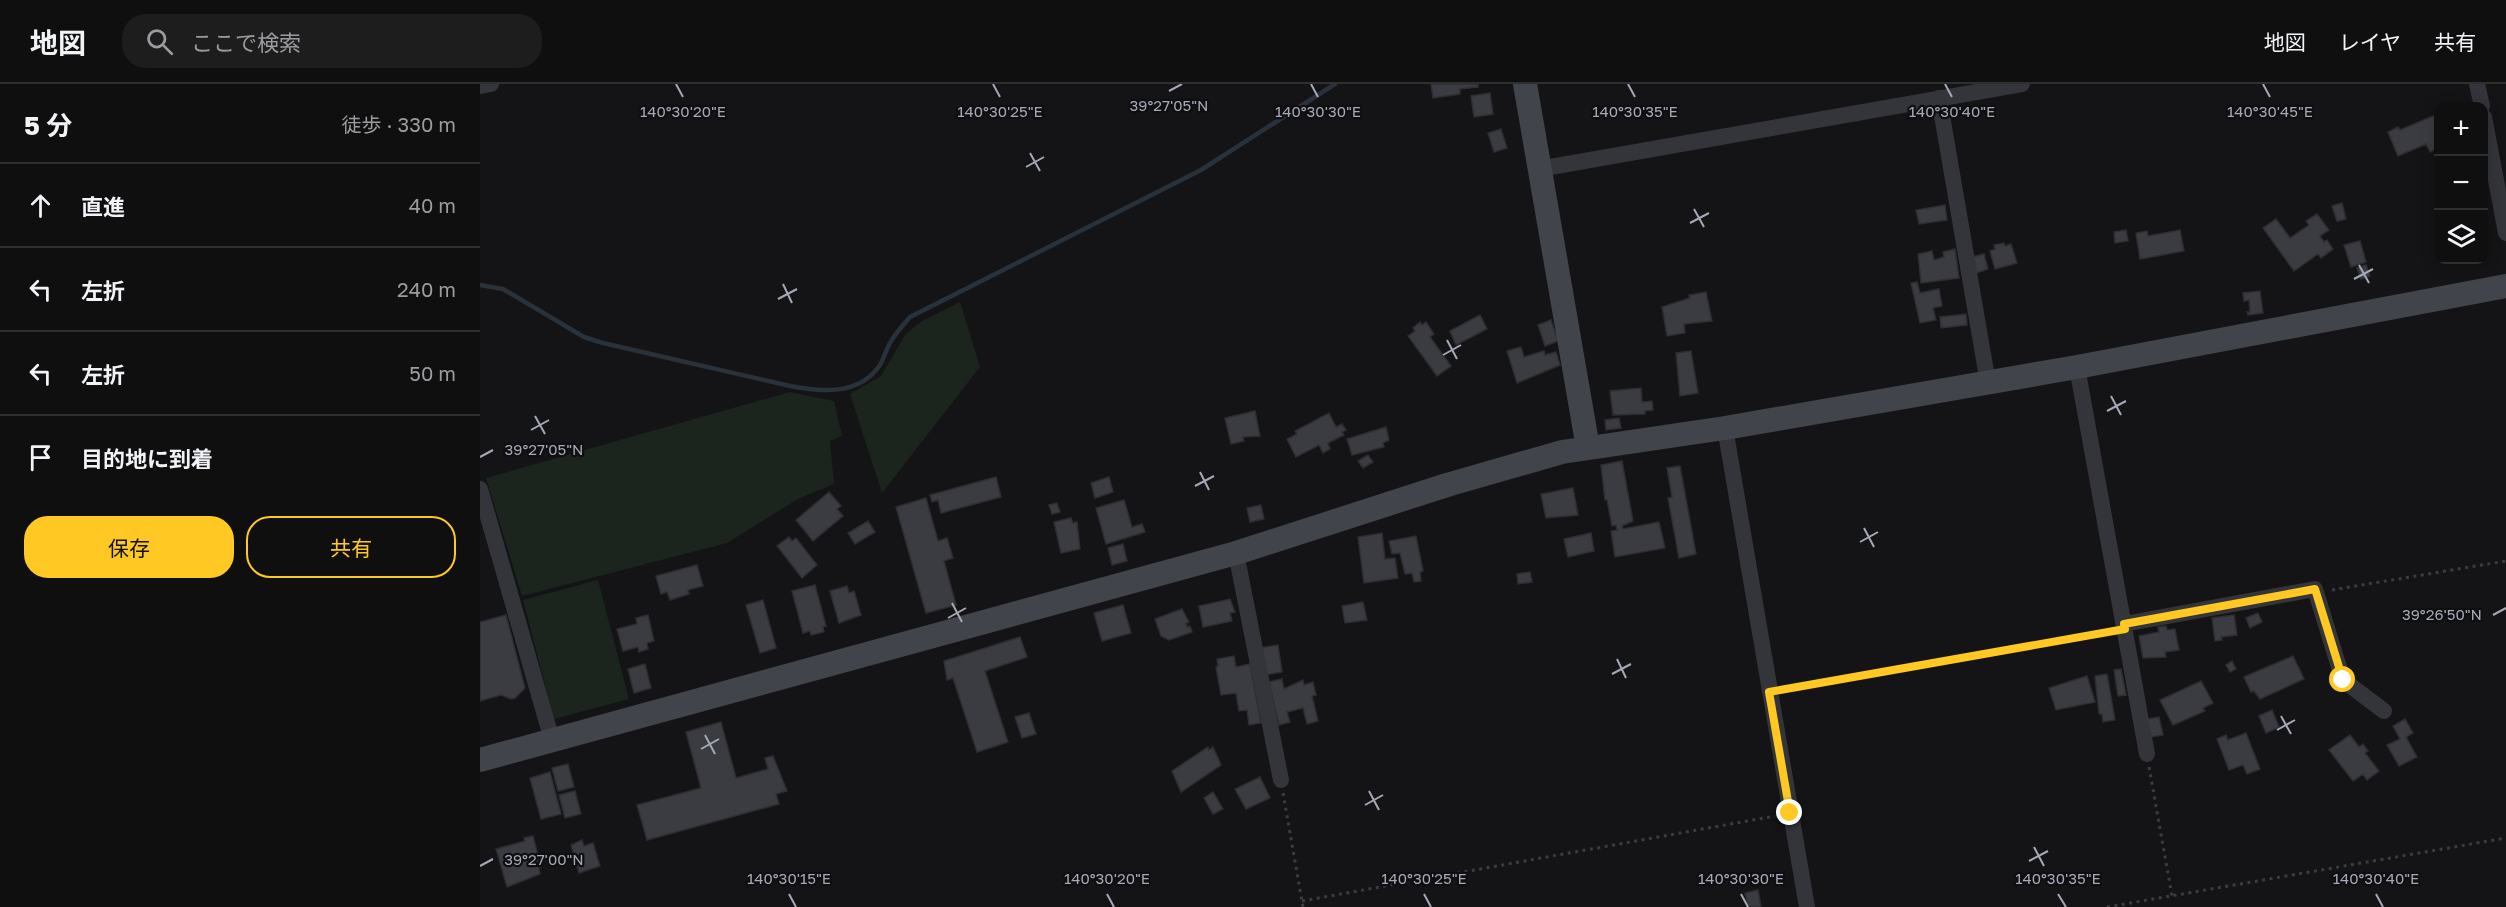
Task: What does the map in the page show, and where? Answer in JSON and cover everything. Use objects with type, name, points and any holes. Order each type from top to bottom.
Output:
[{"type":"street","points":[[480,86],[491,84]]},
{"type":"street","points":[[1525,84],[1588,448]]},
{"type":"street","points":[[1539,169],[2022,84]]},
{"type":"street","points":[[2477,84],[2481,102]]},
{"type":"street","points":[[1939,98],[1988,383]]},
{"type":"street","points":[[2488,138],[2506,233]]},
{"type":"street","points":[[480,760],[1236,553],[1447,485],[1562,452],[1725,428],[1988,383],[2506,286]]},
{"type":"street","points":[[2077,367],[2147,754]]},
{"type":"street","points":[[1725,428],[1806,907]]},
{"type":"street","points":[[480,489],[552,740]]},
{"type":"street","points":[[1236,553],[1281,780]]},
{"type":"street","points":[[2125,627],[2315,589],[2343,680],[2384,711]]},
{"type":"path","points":[[2315,589],[2335,590],[2506,561]]},
{"type":"path","points":[[1769,692],[2125,627]]},
{"type":"path","points":[[2147,754],[2172,896]]},
{"type":"path","points":[[1281,780],[1303,907]]},
{"type":"path","points":[[1302,901],[1790,813]]},
{"type":"path","points":[[2108,907],[2506,838]]},
{"type":"shaded area","points":[[960,302],[980,367],[882,493],[850,394],[881,376],[905,335],[920,322]]},
{"type":"shaded area","points":[[790,392],[834,401],[842,436],[830,441],[834,484],[798,499],[727,543],[522,596],[486,478]]},
{"type":"shaded area","points":[[598,580],[629,699],[554,719],[523,600]]},
{"type":"building","points":[[1431,84],[1478,84],[1478,87],[1460,89],[1460,94],[1433,98]]},
{"type":"building","points":[[1490,93],[1493,114],[1474,117],[1471,96]]},
{"type":"building","points":[[2434,116],[2434,150],[2430,152],[2426,144],[2398,156],[2388,132],[2398,127],[2400,130]]},
{"type":"building","points":[[1501,129],[1507,148],[1494,152],[1488,133]]},
{"type":"building","points":[[2342,203],[2346,219],[2337,221],[2332,206]]},
{"type":"building","points":[[1945,205],[1947,220],[1919,224],[1916,210]]},
{"type":"building","points":[[2317,214],[2329,230],[2320,236],[2324,242],[2327,240],[2333,249],[2321,258],[2318,254],[2294,271],[2263,228],[2276,219],[2290,238],[2309,225],[2306,221]]},
{"type":"building","points":[[2126,230],[2128,241],[2115,243],[2114,232]]},
{"type":"building","points":[[2180,230],[2184,251],[2140,259],[2136,233],[2147,231],[2148,236]]},
{"type":"building","points":[[2360,241],[2366,262],[2351,267],[2344,245]]},
{"type":"building","points":[[2004,243],[2005,246],[2011,244],[2017,263],[1995,269],[1990,251],[1995,249],[1994,245]]},
{"type":"building","points":[[1955,249],[1959,278],[1921,283],[1918,254],[1932,251],[1934,260],[1944,257],[1943,252]]},
{"type":"building","points":[[1984,254],[1988,269],[1976,273],[1972,257]]},
{"type":"building","points":[[2366,265],[2370,276],[2361,279],[2357,268]]},
{"type":"building","points":[[1917,282],[1920,293],[1939,289],[1942,306],[1933,308],[1936,320],[1920,323],[1911,283]]},
{"type":"building","points":[[2260,291],[2263,313],[2248,315],[2249,300],[2244,301],[2243,293]]},
{"type":"building","points":[[1706,292],[1712,321],[1684,324],[1685,333],[1667,336],[1662,307],[1690,298],[1689,295]]},
{"type":"building","points":[[1966,314],[1967,325],[1941,328],[1940,317]]},
{"type":"building","points":[[1480,315],[1487,329],[1456,345],[1450,331]]},
{"type":"building","points":[[1551,320],[1558,341],[1545,346],[1538,325]]},
{"type":"building","points":[[1420,322],[1422,325],[1426,322],[1434,334],[1430,337],[1451,366],[1437,376],[1408,336],[1415,331],[1413,328]]},
{"type":"building","points":[[1521,347],[1524,357],[1544,351],[1545,355],[1556,352],[1560,365],[1517,383],[1507,351]]},
{"type":"building","points":[[1691,351],[1698,393],[1680,396],[1676,353]]},
{"type":"building","points":[[1641,388],[1642,402],[1652,401],[1653,410],[1645,411],[1645,414],[1613,415],[1610,391]]},
{"type":"building","points":[[1255,411],[1260,436],[1243,437],[1244,441],[1231,444],[1225,418]]},
{"type":"building","points":[[1329,413],[1336,427],[1342,424],[1346,430],[1342,432],[1344,435],[1328,443],[1330,449],[1323,453],[1319,445],[1296,457],[1287,439],[1297,434],[1295,431]]},
{"type":"building","points":[[1619,418],[1621,428],[1606,430],[1605,420]]},
{"type":"building","points":[[1386,427],[1389,440],[1383,443],[1384,447],[1352,455],[1347,439]]},
{"type":"building","points":[[1368,455],[1373,462],[1363,468],[1358,461]]},
{"type":"building","points":[[1622,461],[1633,521],[1622,526],[1623,529],[1659,522],[1665,548],[1615,557],[1611,531],[1617,530],[1616,525],[1612,526],[1607,500],[1605,500],[1601,465]]},
{"type":"building","points":[[1680,466],[1696,554],[1679,558],[1668,498],[1672,497],[1667,468]]},
{"type":"building","points":[[996,477],[1001,497],[941,513],[938,500],[932,502],[930,495]]},
{"type":"building","points":[[1109,477],[1113,492],[1095,498],[1091,483]]},
{"type":"building","points":[[1573,488],[1578,515],[1546,518],[1541,494]]},
{"type":"building","points":[[829,492],[841,506],[837,509],[843,516],[813,541],[796,520]]},
{"type":"building","points":[[926,498],[938,541],[947,538],[953,558],[944,561],[956,605],[926,613],[896,507]]},
{"type":"building","points":[[1124,500],[1132,527],[1142,524],[1145,532],[1106,544],[1096,508]]},
{"type":"building","points":[[1057,503],[1060,512],[1052,514],[1049,505]]},
{"type":"building","points":[[1261,505],[1264,519],[1250,522],[1247,508]]},
{"type":"building","points":[[1071,518],[1073,523],[1077,522],[1080,549],[1061,553],[1054,522]]},
{"type":"building","points":[[868,521],[875,532],[855,544],[848,533]]},
{"type":"building","points":[[1382,533],[1385,559],[1395,558],[1398,578],[1364,583],[1358,537]]},
{"type":"building","points":[[1591,533],[1594,551],[1568,557],[1564,539]]},
{"type":"building","points":[[1416,536],[1423,571],[1420,572],[1421,581],[1414,582],[1412,573],[1405,574],[1400,553],[1392,554],[1389,541]]},
{"type":"building","points":[[789,537],[792,541],[796,538],[817,565],[802,578],[777,546]]},
{"type":"building","points":[[1123,544],[1127,561],[1112,565],[1108,548]]},
{"type":"building","points":[[697,565],[703,586],[688,590],[689,594],[670,600],[667,592],[661,594],[656,576]]},
{"type":"building","points":[[1530,572],[1532,582],[1518,584],[1517,574]]},
{"type":"building","points":[[815,585],[826,626],[823,627],[824,632],[811,635],[810,631],[803,633],[792,591]]},
{"type":"building","points":[[847,586],[849,593],[854,591],[861,615],[839,623],[830,591]]},
{"type":"building","points":[[1230,599],[1235,612],[1230,613],[1232,621],[1203,627],[1199,606]]},
{"type":"building","points":[[763,600],[776,648],[760,653],[746,605]]},
{"type":"building","points":[[1363,602],[1367,620],[1345,623],[1342,606]]},
{"type":"building","points":[[1123,605],[1131,633],[1102,641],[1094,613]]},
{"type":"building","points":[[1182,609],[1189,622],[1186,623],[1187,627],[1190,626],[1192,632],[1169,640],[1161,636],[1155,619]]},
{"type":"building","points":[[2258,613],[2262,622],[2250,628],[2246,618]]},
{"type":"building","points":[[506,615],[525,688],[515,698],[511,699],[501,695],[480,701],[480,622]]},
{"type":"building","points":[[648,615],[654,641],[647,643],[648,649],[639,652],[638,647],[623,651],[617,629],[637,624],[636,618]]},
{"type":"building","points":[[2234,615],[2237,635],[2221,637],[2222,640],[2215,641],[2212,618]]},
{"type":"building","points":[[2166,626],[2167,630],[2175,629],[2179,650],[2165,652],[2166,657],[2143,658],[2139,636],[2159,632],[2158,627]]},
{"type":"building","points":[[1020,637],[1027,657],[985,671],[1008,742],[977,752],[953,678],[947,680],[944,661]]},
{"type":"building","points":[[1278,645],[1282,672],[1264,675],[1259,648]]},
{"type":"building","points":[[1234,656],[1236,667],[1250,664],[1261,723],[1249,725],[1247,710],[1239,711],[1236,693],[1221,695],[1216,667],[1218,666],[1217,659]]},
{"type":"building","points":[[2293,656],[2304,679],[2260,699],[2254,691],[2251,692],[2244,677]]},
{"type":"building","points":[[2232,661],[2236,669],[2230,672],[2226,665]]},
{"type":"building","points":[[645,664],[651,688],[634,693],[628,669]]},
{"type":"building","points":[[2121,669],[2126,695],[2118,696],[2114,670]]},
{"type":"building","points":[[2107,674],[2115,720],[2103,722],[2102,714],[2099,714],[2095,676]]},
{"type":"building","points":[[2087,676],[2095,702],[2056,710],[2049,688]]},
{"type":"building","points":[[1282,679],[1284,689],[1303,680],[1304,685],[1313,682],[1316,695],[1312,696],[1318,721],[1307,724],[1303,708],[1287,712],[1290,722],[1279,725],[1269,682]]},
{"type":"building","points":[[2201,681],[2213,703],[2203,708],[2205,711],[2173,725],[2160,700]]},
{"type":"building","points":[[2272,710],[2279,727],[2266,733],[2259,716]]},
{"type":"building","points":[[1029,713],[1036,734],[1022,738],[1015,717]]},
{"type":"building","points":[[2159,717],[2163,735],[2151,737],[2147,719]]},
{"type":"building","points":[[2405,719],[2413,733],[2406,737],[2417,757],[2399,766],[2387,745],[2400,739],[2393,726]]},
{"type":"building","points":[[721,722],[736,778],[768,769],[765,758],[773,756],[787,791],[776,794],[779,804],[647,840],[637,805],[701,788],[686,732]]},
{"type":"building","points":[[2246,733],[2260,769],[2247,774],[2243,765],[2229,770],[2217,739],[2226,735],[2228,740]]},
{"type":"building","points":[[2350,735],[2359,747],[2363,744],[2368,751],[2365,753],[2379,771],[2367,780],[2363,774],[2353,781],[2329,750]]},
{"type":"building","points":[[1208,747],[1209,750],[1213,747],[1221,765],[1181,792],[1172,771]]},
{"type":"building","points":[[568,764],[574,787],[558,791],[552,768]]},
{"type":"building","points":[[550,772],[561,814],[541,819],[530,778]]},
{"type":"building","points":[[1260,777],[1270,798],[1246,809],[1235,789]]},
{"type":"building","points":[[575,791],[581,814],[565,818],[559,795]]},
{"type":"building","points":[[1213,792],[1223,809],[1213,814],[1204,798]]},
{"type":"building","points":[[533,836],[541,867],[539,868],[540,874],[507,887],[496,849],[525,841],[524,838]]},
{"type":"building","points":[[582,840],[584,846],[593,843],[600,866],[579,873],[571,845]]},
{"type":"building","points":[[1758,890],[1761,907],[1748,907],[1745,893]]},
{"type":"waterway","points":[[480,285],[503,289],[584,337],[603,343],[790,386],[814,390],[850,387],[871,375],[880,365],[892,340],[910,317],[1201,170],[1335,84]]},
{"type":"route","points":[[1790,813],[1769,692],[2125,629],[2124,624],[2315,589],[2343,680]]}]
